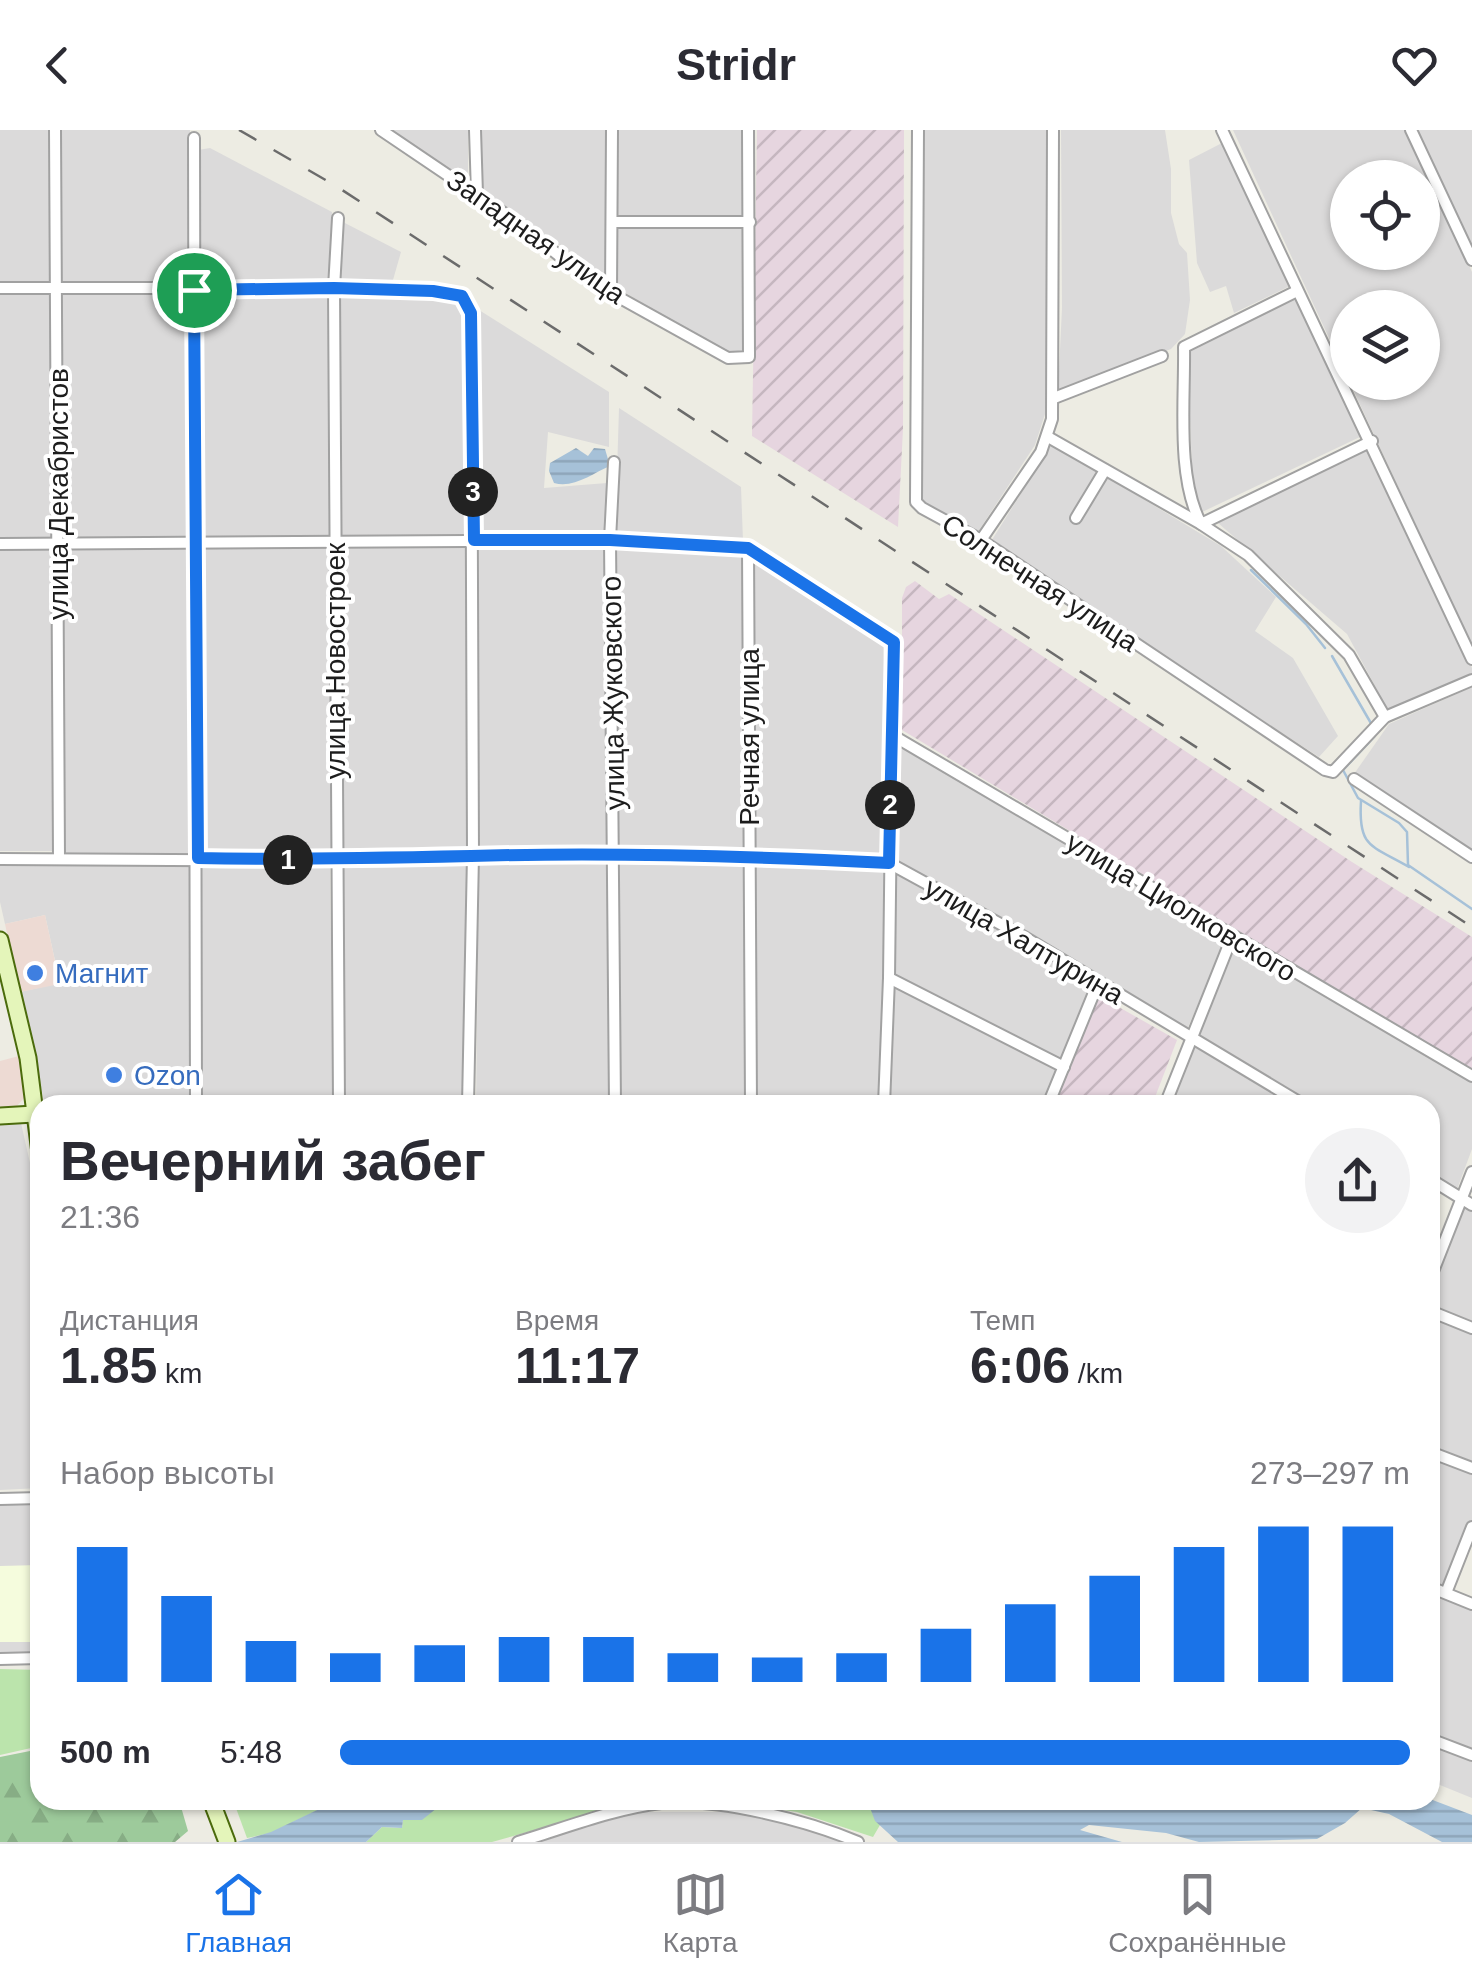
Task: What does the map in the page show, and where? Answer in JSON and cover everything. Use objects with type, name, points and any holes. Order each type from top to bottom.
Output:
[{"type":"main road","points":[[0,940],[34,1095]]},
{"type":"main road","points":[[0,1116],[30,1114]]},
{"type":"main road","points":[[215,1810],[225,1835]]},
{"type":"street","name":"улица Декабристов","points":[[55,130],[59,858]]},
{"type":"street","name":"Западная улица","points":[[380,130],[559,252],[593,283],[728,358],[749,357],[750,222]]},
{"type":"street","points":[[474,130],[477,194]]},
{"type":"street","points":[[611,292],[612,130]]},
{"type":"street","points":[[612,222],[750,222],[748,130]]},
{"type":"street","name":"Солнечная улица","points":[[918,130],[916,502],[981,540],[1326,770],[1333,772],[1381,721]]},
{"type":"street","points":[[981,540],[1048,438],[1054,398],[1053,130]]},
{"type":"street","points":[[1222,130],[1472,660]]},
{"type":"street","points":[[1412,130],[1472,260]]},
{"type":"street","points":[[194,138],[196,1095]]},
{"type":"street","name":"улица Новостроек","points":[[338,218],[334,288],[339,1095]]},
{"type":"street","points":[[0,288],[334,288],[433,291],[462,296],[471,313],[474,540],[468,1095]]},
{"type":"street","points":[[1201,524],[1193,507],[1186,471],[1184,347],[1297,291]]},
{"type":"street","points":[[1054,398],[1162,356]]},
{"type":"street","points":[[1048,438],[1201,524],[1248,555],[1349,655],[1381,721],[1472,680]]},
{"type":"street","points":[[1201,524],[1372,441]]},
{"type":"street","name":"улица Жуковского","points":[[614,462],[610,540],[615,1095]]},
{"type":"street","points":[[1076,518],[1105,470]]},
{"type":"street","points":[[0,544],[610,540],[748,548],[894,642],[884,1095]]},
{"type":"street","name":"Речная улица","points":[[748,548],[750,1095]]},
{"type":"street","name":"улица Циолковского","points":[[892,735],[1472,1076]]},
{"type":"street","points":[[1354,779],[1472,857]]},
{"type":"street","name":"улица Халтурина","points":[[0,859],[336,861],[473,856],[750,856],[889,863],[1026,938],[1287,1095]]},
{"type":"street","points":[[1169,1095],[1232,937]]},
{"type":"street","points":[[889,978],[1064,1067]]},
{"type":"street","points":[[1052,1095],[1098,983]]},
{"type":"street","points":[[1440,1258],[1467,1202],[1472,1172]]},
{"type":"street","points":[[1440,1185],[1467,1202]]},
{"type":"street","points":[[1440,1316],[1472,1328]]},
{"type":"street","points":[[1440,1456],[1472,1468]]},
{"type":"street","points":[[0,1499],[30,1498]]},
{"type":"street","points":[[1446,1594],[1472,1528]]},
{"type":"street","points":[[1440,1591],[1472,1604]]},
{"type":"street","points":[[0,1659],[30,1658]]},
{"type":"street","points":[[1440,1743],[1472,1754]]},
{"type":"street","points":[[518,1842],[624,1810]]},
{"type":"street","points":[[744,1810],[796,1819],[858,1842]]},
{"type":"shaded area","points":[[0,130],[48,130],[51,285],[0,286]]},
{"type":"shaded area","points":[[59,130],[190,130],[191,287],[61,285]]},
{"type":"shaded area","points":[[390,130],[468,130],[468,182]]},
{"type":"shaded area","points":[[480,130],[607,130],[605,278],[483,191]]},
{"type":"shaded area","points":[[616,130],[742,130],[745,219],[617,217]]},
{"type":"shaded area","points":[[757,130],[904,130],[903,429],[898,527],[752,436]]},
{"type":"shaded area","points":[[921,130],[1048,130],[1049,368],[1045,414],[1035,445],[976,535],[917,500]]},
{"type":"shaded area","points":[[1061,130],[1165,130],[1171,169],[1171,213],[1179,244],[1187,253],[1190,300],[1185,334],[1171,349],[1058,392],[1062,308]]},
{"type":"shaded area","points":[[1233,130],[1407,130],[1421,160],[1330,160],[1330,270],[1440,270],[1440,202],[1472,272],[1472,646],[1358,400],[1440,400],[1440,290],[1330,290],[1330,340]]},
{"type":"shaded area","points":[[1417,130],[1472,130],[1472,249],[1440,180],[1440,160],[1431,160]]},
{"type":"shaded area","points":[[1222,143],[1290,286],[1234,313],[1226,286],[1210,292],[1197,263],[1189,160]]},
{"type":"shaded area","points":[[210,148],[332,212],[330,286],[199,286],[198,150]]},
{"type":"shaded area","points":[[341,221],[401,252],[391,287],[338,285]]},
{"type":"shaded area","points":[[747,225],[745,353],[727,352],[711,345],[616,287],[617,226]]},
{"type":"shaded area","points":[[189,293],[192,535],[63,539],[61,294]]},
{"type":"shaded area","points":[[330,293],[331,537],[199,538],[198,294]]},
{"type":"shaded area","points":[[338,293],[452,298],[467,308],[470,537],[338,537]]},
{"type":"shaded area","points":[[52,294],[55,539],[0,540],[0,295]]},
{"type":"shaded area","points":[[1294,297],[1330,371],[1330,400],[1344,400],[1362,436],[1200,513],[1193,490],[1187,350]]},
{"type":"shaded area","points":[[479,310],[609,392],[609,447],[548,432],[544,488],[607,483],[606,536],[478,536]]},
{"type":"shaded area","points":[[619,408],[741,487],[743,541],[615,536]]},
{"type":"shaded area","points":[[1052,444],[1221,546],[1276,597],[1255,631],[1293,658],[1338,736],[1319,757],[990,543]]},
{"type":"shaded area","points":[[1369,449],[1472,668],[1472,674],[1389,712],[1347,634],[1218,523]]},
{"type":"shaded area","points":[[198,544],[331,545],[331,857],[201,854]]},
{"type":"shaded area","points":[[607,544],[609,851],[478,851],[479,545]]},
{"type":"shaded area","points":[[615,544],[744,550],[745,852],[618,852]]},
{"type":"shaded area","points":[[191,545],[193,854],[62,853],[63,547]]},
{"type":"shaded area","points":[[339,545],[470,545],[467,852],[339,856]]},
{"type":"shaded area","points":[[53,547],[56,851],[0,851],[0,549]]},
{"type":"shaded area","points":[[751,554],[883,640],[888,750],[884,858],[753,852]]},
{"type":"shaded area","points":[[915,581],[939,599],[949,594],[1352,862],[1472,937],[1472,1073],[902,730],[902,598],[906,587]]},
{"type":"shaded area","points":[[1472,687],[1472,852],[1354,774],[1389,724]]},
{"type":"shaded area","points":[[896,741],[1227,937],[1186,1032],[893,861]]},
{"type":"shaded area","points":[[467,859],[465,1095],[342,1095],[341,864]]},
{"type":"shaded area","points":[[479,860],[610,861],[608,1095],[476,1095]]},
{"type":"shaded area","points":[[618,860],[746,860],[747,1095],[619,1095]]},
{"type":"shaded area","points":[[754,860],[881,867],[885,871],[886,980],[879,1095],[754,1095]]},
{"type":"shaded area","points":[[0,862],[194,862],[193,1095],[43,1095],[20,992],[60,983],[45,915],[5,924],[0,902]]},
{"type":"shaded area","points":[[201,863],[330,865],[333,1095],[202,1095]]},
{"type":"shaded area","points":[[892,870],[1016,936],[1092,983],[1061,1062],[892,976]]},
{"type":"shaded area","points":[[45,915],[60,984],[20,992],[5,924]]},
{"type":"shaded area","points":[[1239,944],[1472,1082],[1472,1149],[1456,1192],[1440,1182],[1440,1095],[1294,1095],[1197,1040],[1233,945]]},
{"type":"shaded area","points":[[891,983],[1059,1068],[1048,1095],[888,1095]]},
{"type":"shaded area","points":[[1097,998],[1177,1040],[1156,1095],[1057,1095]]},
{"type":"shaded area","points":[[1191,1045],[1278,1094],[1278,1095],[1172,1095]]},
{"type":"shaded area","points":[[19,1056],[25,1097],[15,1108],[0,1111],[0,1061]]},
{"type":"shaded area","points":[[0,1123],[21,1123],[30,1163],[30,1488],[0,1490]]},
{"type":"shaded area","points":[[1459,1204],[1472,1211],[1472,1321],[1440,1308],[1440,1252]]},
{"type":"shaded area","points":[[1440,1321],[1472,1332],[1472,1461],[1440,1449]]},
{"type":"shaded area","points":[[1440,1458],[1472,1470],[1472,1524],[1446,1590],[1440,1588]]},
{"type":"shaded area","points":[[30,1504],[30,1654],[0,1654],[0,1505]]},
{"type":"shaded area","points":[[30,1565],[30,1642],[0,1642],[0,1566]]},
{"type":"shaded area","points":[[1440,1596],[1472,1609],[1472,1750],[1440,1739]]},
{"type":"shaded area","points":[[1440,1747],[1472,1758],[1472,1798],[1440,1785]]},
{"type":"shaded area","points":[[638,1812],[730,1812],[796,1819],[858,1842],[530,1842]]},
{"type":"green space","points":[[0,1669],[30,1670],[30,1748],[0,1755]]},
{"type":"green space","points":[[30,1751],[30,1810],[182,1810],[188,1831],[175,1842],[0,1842],[0,1757]]},
{"type":"green space","points":[[237,1810],[318,1810],[271,1833],[247,1838]]},
{"type":"green space","points":[[429,1810],[606,1810],[492,1842],[366,1842],[382,1827],[402,1828],[403,1820]]},
{"type":"green space","points":[[784,1810],[872,1810],[880,1825],[873,1837]]},
{"type":"water","points":[[576,448],[588,456],[594,448],[605,449],[610,466],[576,482],[554,483],[550,463]]},
{"type":"water","points":[[1440,1803],[1472,1815],[1472,1842],[1442,1842],[1389,1814],[1371,1810],[1440,1810]]},
{"type":"water","points":[[317,1810],[434,1810],[422,1820],[403,1820],[402,1828],[382,1827],[366,1842],[237,1842],[271,1832]]},
{"type":"water","points":[[871,1810],[1360,1810],[1317,1839],[1199,1842],[1166,1833],[1089,1825],[1080,1830],[1122,1842],[898,1842],[875,1821]]},
{"type":"waterway","points":[[1251,570],[1325,648]]},
{"type":"waterway","points":[[1332,656],[1372,725]]},
{"type":"waterway","points":[[1374,737],[1343,770],[1358,798],[1407,832],[1408,865],[1472,909]]},
{"type":"waterway","points":[[1361,801],[1365,837],[1376,849],[1409,867]]},
{"type":"railway","points":[[239,130],[336,186],[1472,927]]},
{"type":"place","name":"Магнит","points":[[35,973]]},
{"type":"place","name":"Ozon","points":[[114,1075]]},
{"type":"route","points":[[334,288],[433,291],[462,296],[471,313],[474,540],[610,540],[748,548],[894,642],[889,863],[750,856],[473,856],[336,861],[198,858],[194,290],[334,288]]}]
